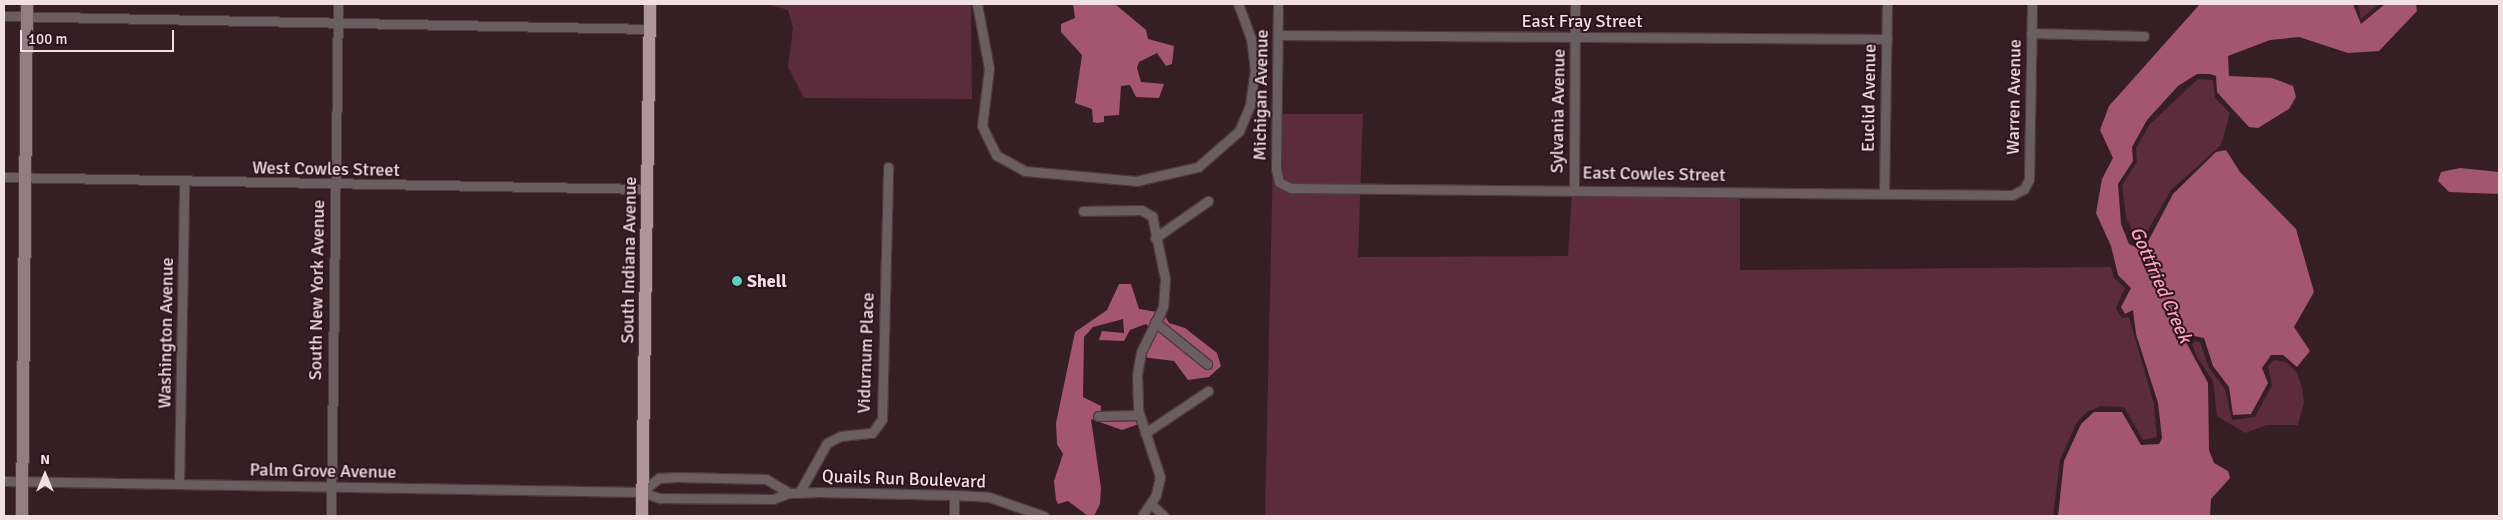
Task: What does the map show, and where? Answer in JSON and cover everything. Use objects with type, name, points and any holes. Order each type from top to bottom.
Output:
[{"type":"main road","name":"South Indiana Avenue","points":[[642,516],[650,4]]},
{"type":"street","name":"South New York Avenue","points":[[331,516],[338,4]]},
{"type":"street","points":[[976,4],[990,68],[982,126],[996,155],[1025,171],[1136,181],[1159,179],[1198,166],[1239,131],[1250,105],[1255,70],[1251,39],[1238,4]]},
{"type":"street","name":"Michigan Avenue","points":[[1278,4],[1276,169],[1282,185]]},
{"type":"street","name":"Sylvania Avenue","points":[[1574,189],[1576,4]]},
{"type":"street","name":"Euclid Avenue","points":[[1884,193],[1887,4]]},
{"type":"street","name":"Warren Avenue","points":[[2024,189],[2029,179],[2032,4]]},
{"type":"street","points":[[22,516],[27,10]]},
{"type":"street","points":[[4,16],[27,10],[338,22],[649,29]]},
{"type":"street","points":[[2031,33],[2144,36]]},
{"type":"street","name":"East Fray Street","points":[[1278,35],[1886,39]]},
{"type":"street","name":"Vidurnum Place","points":[[794,493],[828,443],[841,436],[872,433],[882,419],[888,167]]},
{"type":"street","name":"West Cowles Street","points":[[4,177],[184,184],[648,189]]},
{"type":"street","name":"Washington Avenue","points":[[179,483],[184,184]]},
{"type":"street","name":"East Cowles Street","points":[[1282,185],[2012,195],[2024,189]]},
{"type":"street","points":[[1155,238],[1208,202]]},
{"type":"street","points":[[1083,211],[1141,210],[1152,216],[1166,286],[1155,322],[1139,361],[1139,414],[1159,464],[1158,489],[1151,504],[1142,516]]},
{"type":"street","points":[[1155,322],[1207,364]]},
{"type":"street","points":[[1145,433],[1208,391]]},
{"type":"street","points":[[1098,416],[1139,414]]},
{"type":"street","points":[[641,492],[659,478],[677,478],[766,479],[794,493]]},
{"type":"street","name":"Palm Grove Avenue","points":[[4,481],[641,492]]},
{"type":"street","name":"Quails Run Boulevard","points":[[641,492],[660,498],[754,499],[794,493],[989,497],[1044,516]]},
{"type":"street","points":[[954,495],[954,516]]},
{"type":"street","points":[[1151,504],[1164,516]]},
{"type":"shaded area","points":[[766,4],[971,4],[972,99],[804,98],[788,67],[793,28],[788,10]]},
{"type":"shaded area","points":[[2358,4],[2379,4],[2361,19]]},
{"type":"shaded area","points":[[2198,79],[2213,80],[2215,98],[2230,113],[2221,145],[2171,190],[2139,246],[2126,217],[2122,185],[2137,162],[2136,148],[2150,124]]},
{"type":"shaded area","points":[[1274,114],[1363,114],[1358,257],[1568,256],[1572,191],[1740,194],[1740,270],[2111,267],[2114,278],[2125,288],[2116,308],[2122,318],[2129,317],[2154,404],[2157,437],[2143,440],[2124,407],[2101,406],[2087,412],[2077,422],[2060,460],[2053,516],[1265,516]]},
{"type":"shaded area","points":[[2195,341],[2200,342],[2209,368],[2225,389],[2232,420],[2255,417],[2272,385],[2268,366],[2274,360],[2286,362],[2297,373],[2302,388],[2304,403],[2298,425],[2267,425],[2245,433],[2217,416],[2213,381],[2197,357],[2192,344]]},
{"type":"water","points":[[1073,4],[1115,4],[1146,30],[1148,39],[1174,46],[1172,64],[1166,66],[1157,53],[1139,62],[1137,68],[1141,82],[1164,84],[1159,98],[1136,97],[1130,85],[1121,86],[1119,115],[1104,116],[1104,122],[1097,123],[1093,122],[1092,109],[1075,103],[1082,55],[1061,32],[1061,24],[1075,18]]},
{"type":"water","name":"Gottfried Creek","points":[[2200,4],[2353,4],[2361,24],[2385,4],[2416,4],[2417,11],[2379,51],[2348,53],[2299,37],[2270,40],[2228,56],[2229,76],[2272,78],[2293,86],[2296,97],[2289,109],[2258,128],[2249,127],[2217,92],[2216,76],[2210,74],[2197,74],[2178,86],[2147,120],[2132,147],[2133,161],[2118,184],[2121,224],[2129,244],[2143,251],[2173,194],[2216,152],[2226,150],[2240,172],[2296,229],[2314,292],[2294,327],[2310,351],[2297,367],[2283,355],[2271,355],[2262,368],[2268,383],[2251,414],[2233,415],[2229,387],[2213,366],[2204,338],[2194,336],[2186,342],[2208,383],[2209,450],[2214,463],[2228,471],[2230,478],[2211,499],[2210,516],[2058,516],[2064,461],[2081,424],[2094,412],[2122,412],[2141,445],[2159,444],[2162,438],[2158,403],[2136,334],[2133,310],[2125,314],[2121,307],[2131,288],[2118,275],[2111,246],[2096,213],[2102,179],[2113,158],[2100,130],[2109,106]]},
{"type":"water","points":[[2460,168],[2499,172],[2499,194],[2449,192],[2438,181],[2441,172]]},
{"type":"water","points":[[1119,284],[1131,284],[1139,309],[1163,313],[1169,323],[1185,328],[1217,353],[1221,366],[1209,377],[1188,380],[1174,361],[1142,357],[1151,329],[1146,324],[1130,330],[1124,341],[1099,340],[1102,331],[1124,333],[1123,319],[1093,327],[1084,337],[1083,397],[1101,406],[1101,415],[1135,413],[1139,424],[1122,430],[1091,419],[1101,488],[1100,504],[1094,516],[1088,516],[1068,501],[1058,504],[1056,500],[1054,481],[1063,454],[1057,444],[1056,423],[1075,332],[1107,310]]},
{"type":"place","name":"Shell","points":[[737,281]]}]
